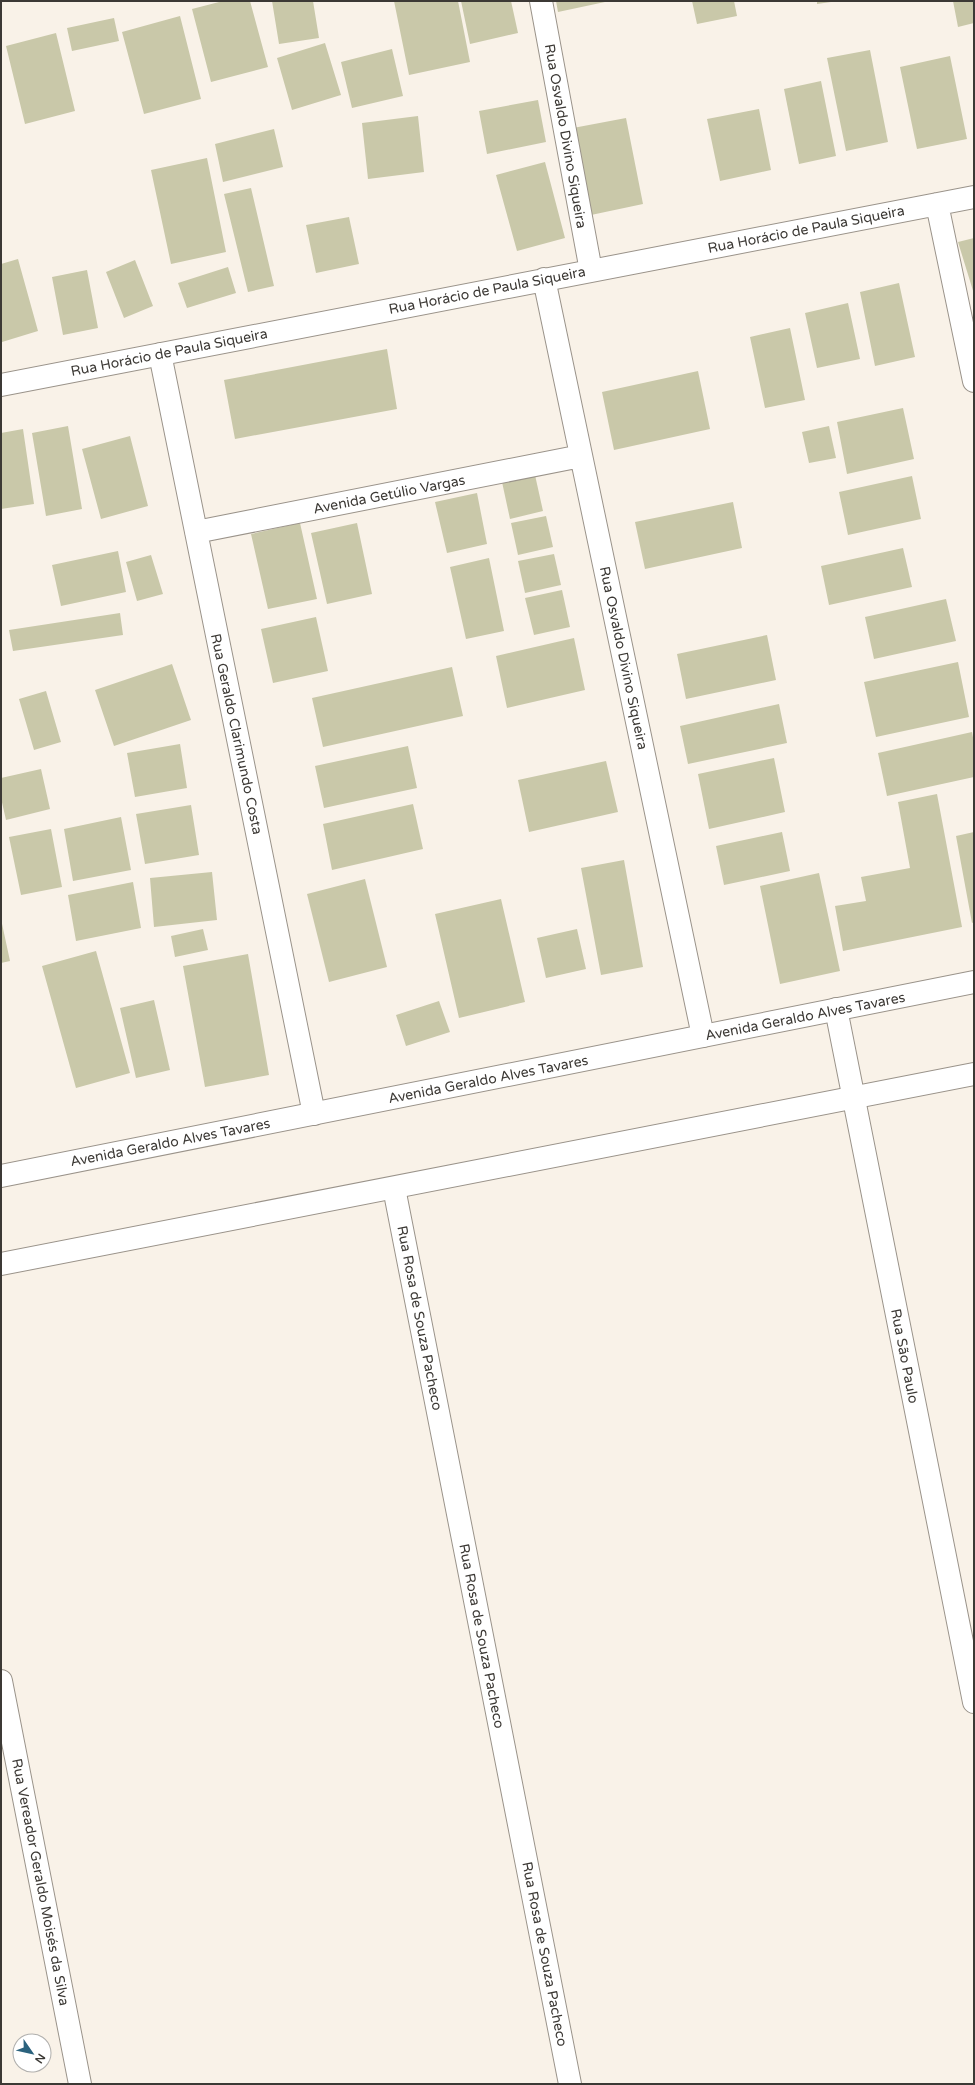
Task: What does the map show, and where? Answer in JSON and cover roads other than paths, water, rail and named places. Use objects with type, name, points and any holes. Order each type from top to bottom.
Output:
[{"type":"street","name":"Rua Osvaldo Divino Siqueira","points":[[541,1],[591,271]]},
{"type":"street","name":"Rua Horácio de Paula Siqueira","points":[[1,385],[974,197]]},
{"type":"street","points":[[937,204],[974,381]]},
{"type":"street","name":"Rua Osvaldo Divino Siqueira","points":[[544,279],[703,1036]]},
{"type":"street","name":"Rua Geraldo Clarimundo Costa","points":[[160,354],[314,1114]]},
{"type":"street","name":"Avenida Getúlio Vargas","points":[[196,532],[581,456]]},
{"type":"street","name":"Avenida Geraldo Alves Tavares","points":[[1,1176],[974,982]]},
{"type":"street","name":"Rua São Paulo","points":[[836,1009],[974,1702]]},
{"type":"street","points":[[1,1264],[974,1074]]},
{"type":"street","name":"Rua Rosa de Souza Pacheco","points":[[394,1188],[570,2084]]},
{"type":"street","name":"Rua Vereador Geraldo Moisés da Silva","points":[[1,1681],[80,2084]]}]
